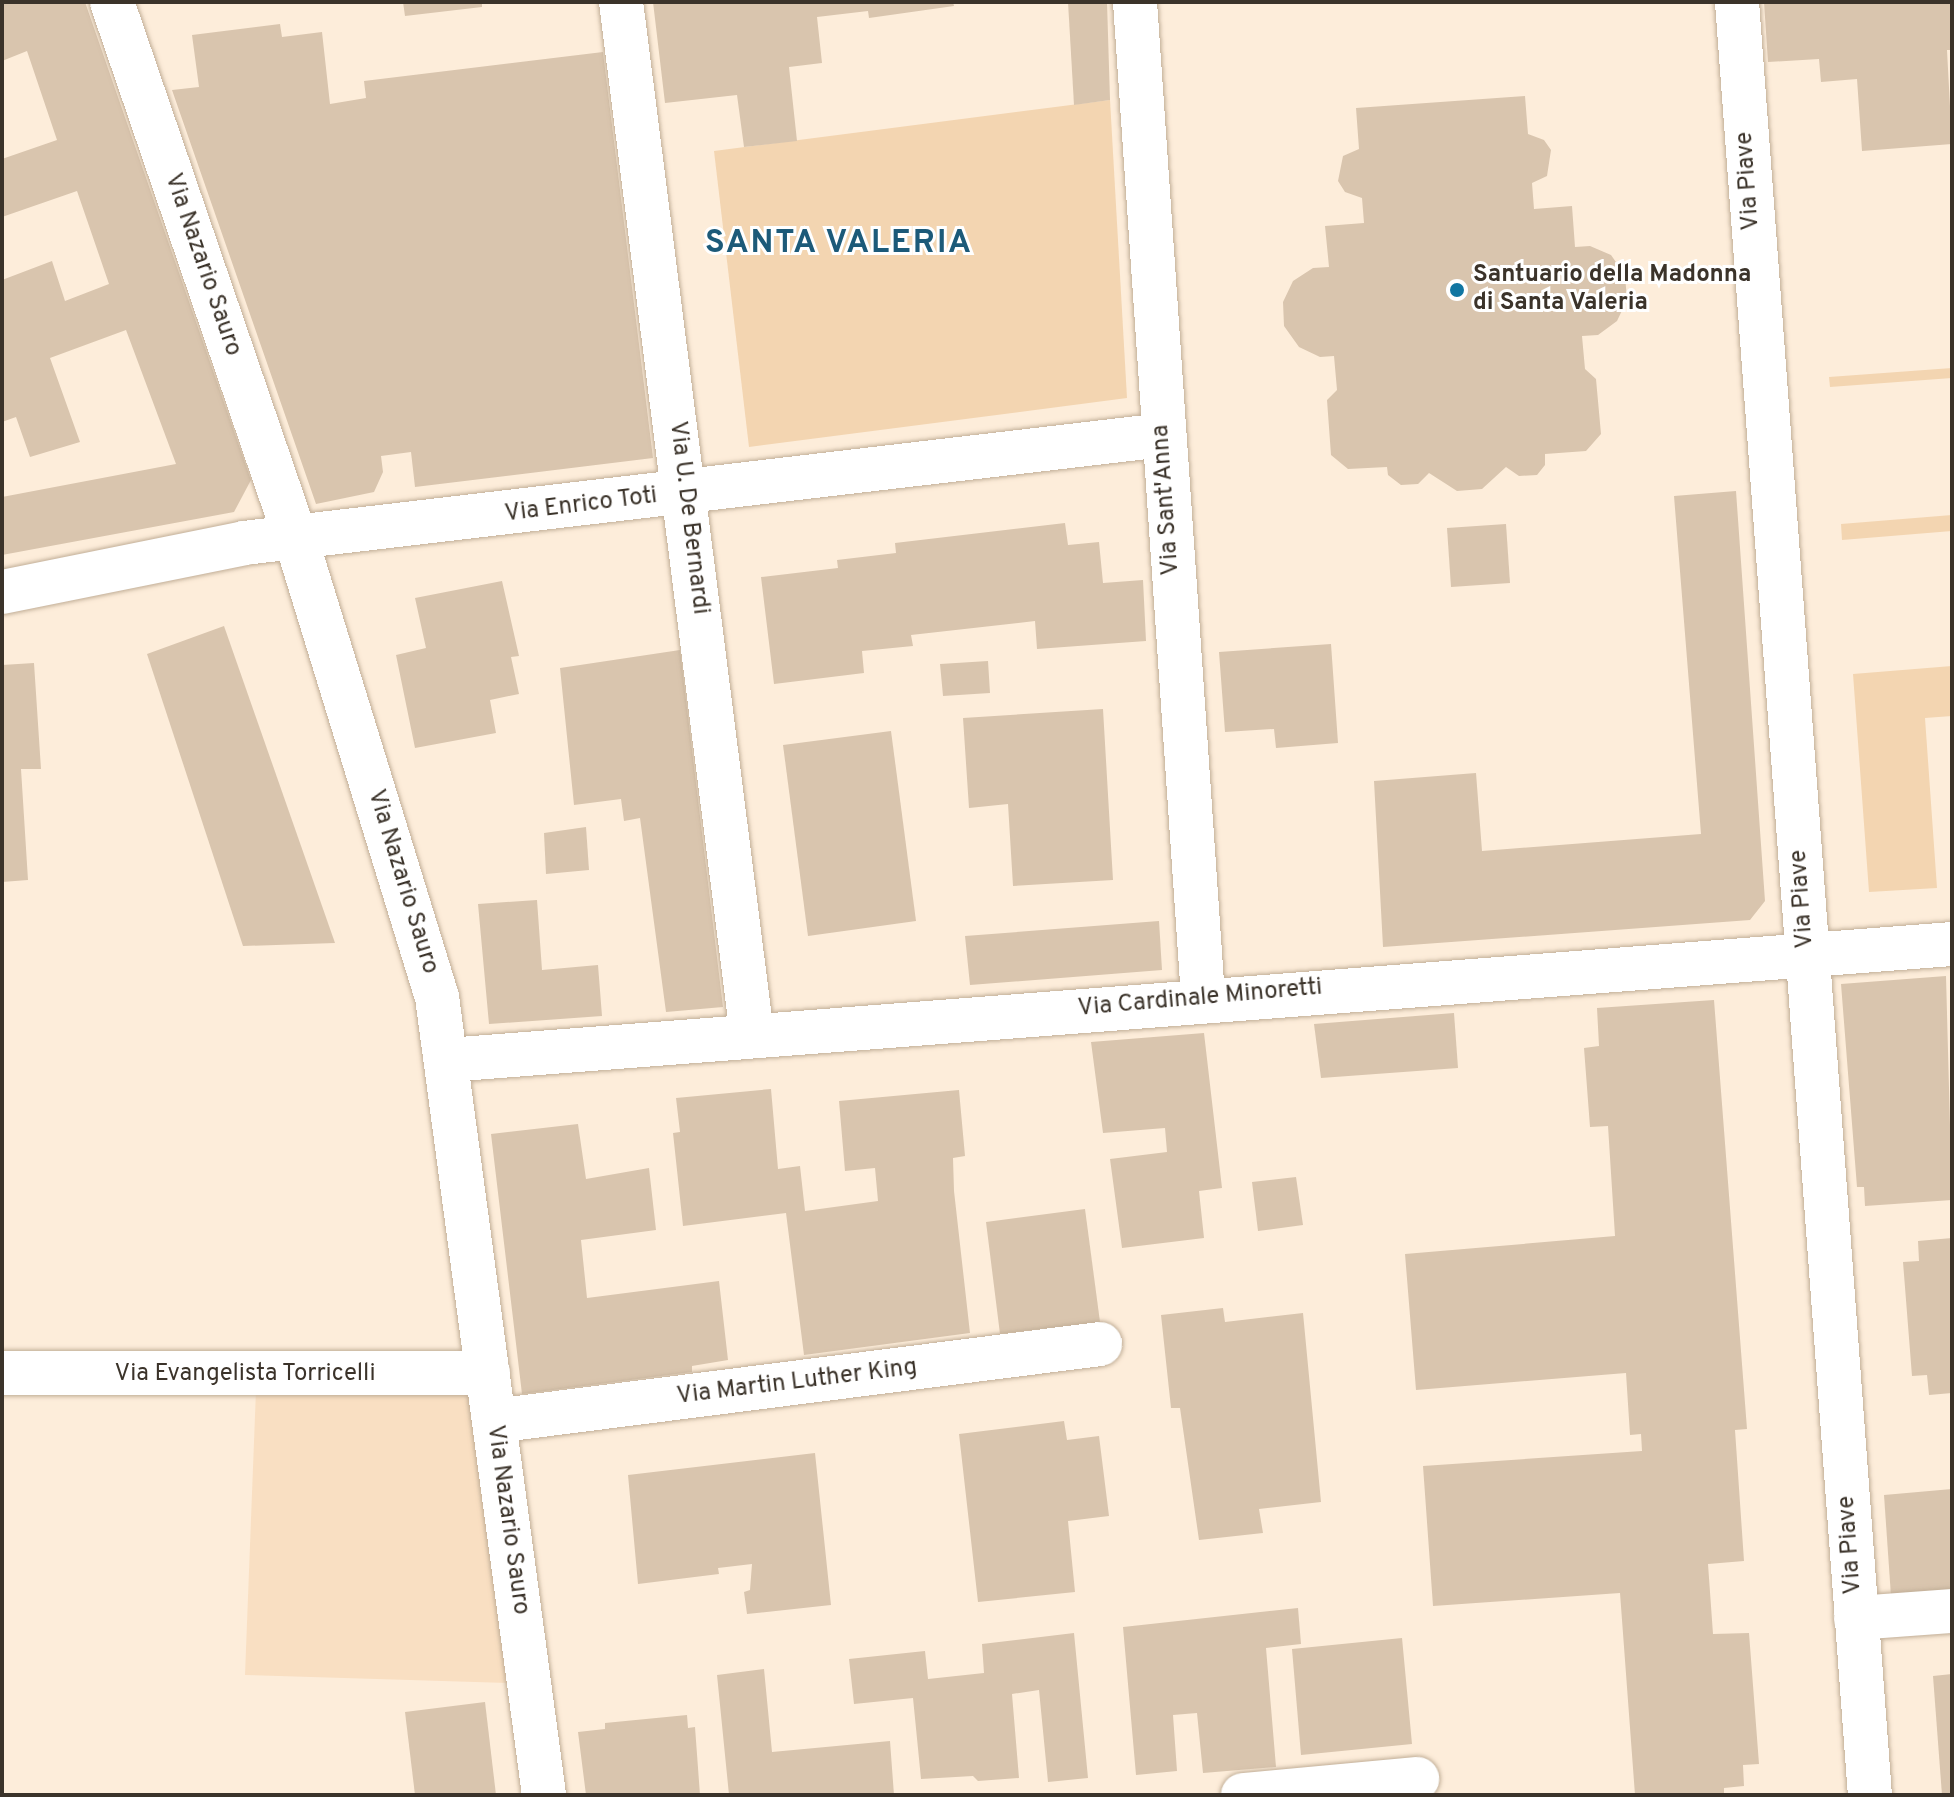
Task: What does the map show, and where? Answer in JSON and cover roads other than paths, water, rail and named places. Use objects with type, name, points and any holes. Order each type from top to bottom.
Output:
[{"type":"street","name":"Via Nazario Sauro","points":[[112,2],[296,539],[428,965],[448,1060],[544,1795]]},
{"type":"street","name":"Via U. De Bernardi","points":[[621,2],[752,1035]]},
{"type":"street","name":"Via Sant'Anna","points":[[1135,2],[1203,998]]},
{"type":"street","name":"Via Piave","points":[[1737,2],[1870,1795]]},
{"type":"street","name":"Via Enrico Toti","points":[[2,592],[244,543],[685,494],[1163,435]]},
{"type":"street","name":"Via Cardinale Minoretti","points":[[448,1060],[1203,998],[1952,944]]},
{"type":"street","name":"Via Martin Luther King","points":[[494,1421],[1100,1344]]},
{"type":"street","name":"Via Evangelista Torricelli","points":[[2,1373],[488,1373]]},
{"type":"street","points":[[1856,1618],[1952,1611]]},
{"type":"street","points":[[1243,1795],[1417,1779]]},
{"type":"place","name":"Santuario della Madonna di Santa Valeria","points":[[1457,290]]},
{"type":"district","name":"SANTA VALERIA","points":[[839,244]]}]
